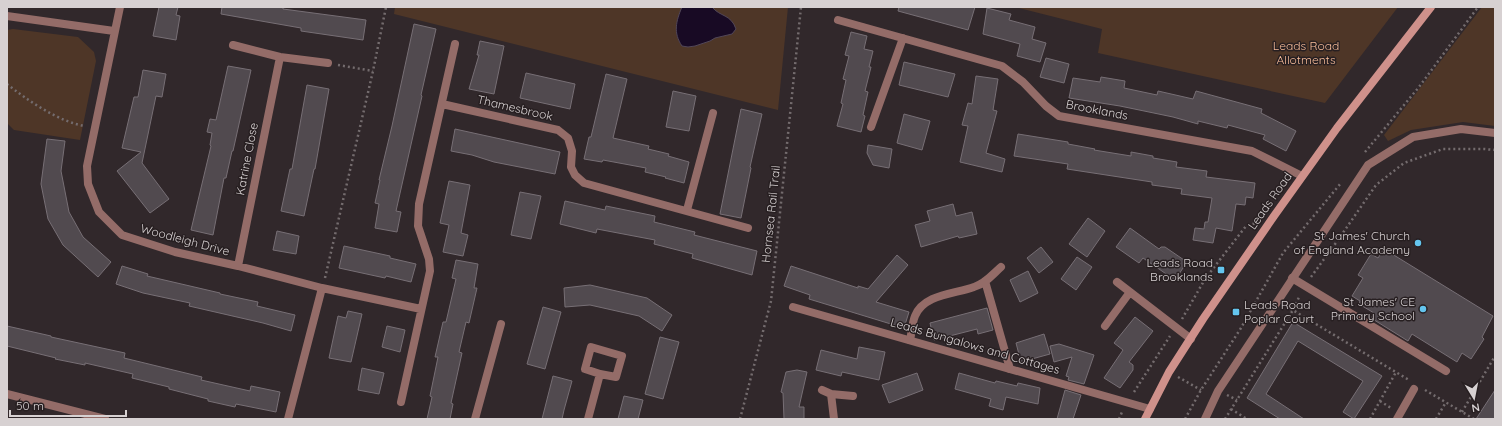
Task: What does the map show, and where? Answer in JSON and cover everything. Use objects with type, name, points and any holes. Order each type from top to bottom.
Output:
[{"type":"main road","name":"Leads Road","points":[[1145,419],[1169,372],[1274,216],[1337,128],[1431,7]]},
{"type":"street","name":"Woodleigh Drive","points":[[120,7],[87,166],[88,184],[99,212],[122,235],[175,252],[238,266],[322,288]]},
{"type":"street","points":[[7,16],[114,31]]},
{"type":"street","name":"Brooklands","points":[[838,20],[1002,66],[1023,82],[1046,106],[1060,116],[1252,152],[1302,176]]},
{"type":"street","points":[[871,127],[902,38]]},
{"type":"street","points":[[401,402],[430,271],[418,226],[419,204],[455,44]]},
{"type":"street","points":[[233,45],[280,57],[328,63]]},
{"type":"street","name":"Katrine Close","points":[[238,266],[280,57]]},
{"type":"street","name":"Thamesbrook","points":[[442,104],[558,130],[568,138],[572,151],[571,167],[575,175],[584,183],[687,210],[748,228]]},
{"type":"street","points":[[687,210],[713,113]]},
{"type":"street","points":[[1209,418],[1218,391],[1368,164],[1413,137],[1461,129],[1495,133]]},
{"type":"street","points":[[910,340],[915,315],[924,303],[946,294],[976,287],[1001,266]]},
{"type":"street","points":[[1292,278],[1446,371]]},
{"type":"street","points":[[985,281],[1010,369]]},
{"type":"street","points":[[1117,282],[1191,339]]},
{"type":"street","points":[[288,419],[322,288],[421,309]]},
{"type":"street","points":[[1105,326],[1130,292]]},
{"type":"street","name":"Leads Bungalows and Cottages","points":[[793,307],[1150,409]]},
{"type":"street","points":[[475,419],[501,324]]},
{"type":"street","points":[[591,347],[622,356],[616,377],[600,374],[585,369],[591,347]]},
{"type":"street","points":[[588,419],[600,374]]},
{"type":"street","points":[[1397,419],[1417,387]]},
{"type":"street","points":[[822,390],[831,394],[853,396]]},
{"type":"street","points":[[7,394],[90,417],[105,419]]},
{"type":"street","points":[[831,394],[834,419]]},
{"type":"path","points":[[322,288],[373,71],[386,7]]},
{"type":"path","name":"Hornsea Rail Trail","points":[[740,419],[771,301],[802,7]]},
{"type":"path","points":[[328,63],[373,71]]},
{"type":"path","points":[[7,84],[28,101],[75,125],[95,128]]},
{"type":"path","points":[[1225,419],[1293,310],[1305,286],[1376,184],[1404,163],[1443,149],[1495,150]]},
{"type":"path","points":[[1119,419],[1127,402],[1177,327],[1205,279],[1246,226],[1274,216]]},
{"type":"path","points":[[1262,291],[1396,372],[1417,387],[1474,419]]},
{"type":"path","points":[[1462,412],[1495,356]]},
{"type":"path","points":[[1370,419],[1396,372]]},
{"type":"path","points":[[1436,419],[1446,402]]},
{"type":"path","points":[[1231,409],[1247,419]]},
{"type":"green space","points":[[395,7],[788,7],[778,110],[394,14]]},
{"type":"green space","name":"Leads Road Allotments","points":[[1015,7],[1398,7],[1325,103],[1098,53],[1102,29]]},
{"type":"green space","points":[[1482,7],[1495,7],[1495,126],[1463,122],[1411,130],[1388,141],[1384,135]]},
{"type":"green space","points":[[13,29],[78,37],[94,52],[96,61],[80,140],[14,130],[7,123],[7,30]]},
{"type":"shaded area","points":[[682,7],[712,7],[718,13],[728,18],[734,24],[736,29],[732,34],[715,38],[695,46],[682,46],[677,36],[676,27]]},
{"type":"building","points":[[159,7],[178,7],[176,15],[180,16],[176,40],[153,36]]},
{"type":"building","points":[[222,7],[283,7],[283,9],[366,20],[363,40],[301,31],[301,28],[221,14]]},
{"type":"building","points":[[899,7],[975,7],[968,30],[898,11]]},
{"type":"building","points":[[987,8],[1011,14],[1009,20],[1035,27],[1032,39],[1046,43],[1040,62],[1017,56],[1020,44],[983,34]]},
{"type":"building","points":[[414,24],[436,29],[396,211],[401,212],[397,232],[375,228],[379,204],[375,203]]},
{"type":"building","points":[[851,32],[867,36],[864,49],[873,51],[865,91],[868,92],[861,132],[837,126],[843,104],[841,103],[846,80],[843,79],[849,56],[845,55]]},
{"type":"building","points":[[480,41],[504,46],[494,94],[469,89],[479,55],[477,55]]},
{"type":"building","points":[[1046,58],[1069,64],[1064,83],[1040,77]]},
{"type":"building","points":[[904,62],[955,74],[948,97],[899,85]]},
{"type":"building","points":[[228,66],[251,70],[233,151],[226,178],[224,178],[213,235],[191,230],[211,146],[212,133],[207,132],[210,119],[216,120]]},
{"type":"building","points":[[143,70],[166,74],[162,97],[156,96],[142,163],[169,199],[150,213],[117,171],[141,152],[122,148],[134,97],[138,97]]},
{"type":"building","points":[[526,73],[575,84],[570,109],[520,98]]},
{"type":"building","points":[[606,74],[627,79],[613,138],[649,146],[648,149],[669,154],[668,156],[689,162],[684,183],[645,172],[646,168],[603,160],[602,162],[584,159],[589,137],[591,137]]},
{"type":"building","points":[[976,76],[998,79],[993,110],[997,111],[986,153],[1005,159],[1002,172],[960,162],[968,126],[962,125],[968,103],[972,104]]},
{"type":"building","points":[[1101,77],[1125,81],[1124,88],[1157,95],[1158,91],[1193,99],[1196,91],[1262,109],[1261,113],[1296,131],[1286,151],[1263,139],[1265,135],[1228,125],[1227,128],[1198,121],[1198,124],[1120,106],[1069,98],[1073,78],[1100,82]]},
{"type":"building","points":[[307,85],[329,89],[315,169],[304,216],[281,211],[290,169],[292,169]]},
{"type":"building","points":[[673,91],[696,96],[689,131],[666,127]]},
{"type":"building","points":[[741,109],[762,114],[750,167],[741,218],[720,214]]},
{"type":"building","points":[[904,114],[930,121],[922,150],[897,143]]},
{"type":"building","points":[[455,129],[560,152],[555,174],[494,162],[472,155],[451,151]]},
{"type":"building","points":[[1018,134],[1068,142],[1068,144],[1095,149],[1094,150],[1131,156],[1131,152],[1153,156],[1153,158],[1177,162],[1176,167],[1207,171],[1206,177],[1255,183],[1253,198],[1246,197],[1245,205],[1236,204],[1232,231],[1216,228],[1213,243],[1193,240],[1195,228],[1204,229],[1205,222],[1208,222],[1212,198],[1181,194],[1182,189],[1152,185],[1152,182],[1067,169],[1068,164],[1014,156]]},
{"type":"building","points":[[47,139],[65,141],[61,171],[69,212],[83,237],[111,262],[98,277],[63,245],[48,219],[41,184]]},
{"type":"building","points":[[868,145],[892,149],[889,168],[873,165],[867,153]]},
{"type":"building","points":[[449,181],[470,185],[461,233],[468,235],[463,256],[443,252],[449,225],[440,223]]},
{"type":"building","points":[[520,192],[541,196],[531,239],[511,235]]},
{"type":"building","points":[[565,201],[605,210],[606,206],[655,216],[654,222],[695,232],[694,235],[757,251],[752,275],[692,258],[693,254],[654,244],[655,240],[597,229],[596,233],[560,224]]},
{"type":"building","points":[[953,204],[956,216],[972,212],[977,234],[959,238],[958,236],[921,247],[915,225],[930,221],[927,211]]},
{"type":"building","points":[[1088,218],[1105,231],[1087,257],[1069,244]]},
{"type":"building","points":[[1130,228],[1159,249],[1161,247],[1165,247],[1187,262],[1175,280],[1143,258],[1139,263],[1116,247]]},
{"type":"building","points":[[277,231],[299,236],[296,254],[273,250]]},
{"type":"building","points":[[344,246],[390,256],[390,258],[416,264],[411,282],[339,268]]},
{"type":"building","points":[[1041,247],[1053,262],[1039,273],[1027,258]]},
{"type":"building","name":"St James' CE Primary School","points":[[1384,249],[1493,316],[1482,337],[1484,339],[1471,359],[1462,353],[1457,362],[1412,334],[1408,341],[1371,318],[1374,313],[1359,304],[1360,301],[1352,296],[1363,278],[1358,275],[1371,254],[1378,258]]},
{"type":"building","points":[[897,255],[908,265],[876,302],[909,312],[904,328],[809,299],[810,295],[784,286],[791,266],[858,288],[858,286],[868,289]]},
{"type":"building","points":[[1077,257],[1092,267],[1076,290],[1061,279]]},
{"type":"building","points":[[456,260],[478,264],[474,288],[477,288],[469,323],[466,322],[459,352],[462,353],[451,403],[453,404],[450,419],[427,419],[438,357],[435,357],[443,322],[446,322],[456,279],[452,278]]},
{"type":"building","points":[[122,266],[148,274],[147,276],[258,302],[257,306],[295,315],[291,331],[189,306],[190,303],[143,293],[116,284]]},
{"type":"building","points":[[1028,271],[1038,293],[1020,302],[1010,280]]},
{"type":"building","points":[[590,285],[647,298],[672,315],[662,331],[639,316],[590,305],[565,307],[564,288]]},
{"type":"building","points":[[543,307],[561,312],[545,369],[527,364]]},
{"type":"building","points":[[987,308],[993,330],[978,334],[977,329],[934,340],[930,323]]},
{"type":"building","points":[[348,311],[362,314],[351,362],[329,358],[338,316],[346,318]]},
{"type":"building","points":[[1135,317],[1153,331],[1129,362],[1133,365],[1133,370],[1120,388],[1104,378],[1123,350],[1114,343]]},
{"type":"building","points":[[1293,322],[1382,376],[1354,419],[1343,412],[1363,381],[1298,341],[1266,394],[1304,419],[1280,419],[1247,398]]},
{"type":"building","points":[[7,326],[125,353],[124,358],[202,377],[201,380],[250,391],[251,386],[280,392],[276,412],[236,404],[235,407],[208,401],[208,399],[169,389],[169,387],[132,378],[133,374],[85,363],[85,365],[55,359],[56,358],[7,346]]},
{"type":"building","points":[[387,326],[405,330],[400,352],[382,347]]},
{"type":"building","points":[[1044,334],[1050,354],[1021,362],[1016,343]]},
{"type":"building","points":[[660,337],[679,342],[663,399],[645,394]]},
{"type":"building","points":[[1059,344],[1094,355],[1084,384],[1068,380],[1069,377],[1066,376],[1072,357],[1054,362],[1050,346]]},
{"type":"building","points":[[859,347],[885,352],[879,380],[842,372],[841,376],[816,370],[821,350],[857,359]]},
{"type":"building","points":[[362,368],[384,373],[379,394],[358,390]]},
{"type":"building","points":[[797,370],[807,372],[799,407],[804,407],[804,419],[784,419],[783,393],[781,392],[786,372]]},
{"type":"building","points":[[917,373],[923,390],[889,403],[882,385]]},
{"type":"building","points":[[959,373],[995,383],[996,381],[1017,386],[1018,383],[1040,388],[1038,404],[1006,397],[1003,410],[989,406],[991,399],[955,389]]},
{"type":"building","points":[[553,376],[572,381],[562,419],[542,419]]},
{"type":"building","points":[[1065,390],[1081,395],[1073,419],[1057,419]]},
{"type":"building","points":[[1495,390],[1495,419],[1476,419]]},
{"type":"building","points":[[624,396],[643,400],[638,419],[618,419]]},
{"type":"place","name":"St James' Church of England Academy","points":[[1418,243]]},
{"type":"place","name":"Leads Road Brooklands","points":[[1221,270]]},
{"type":"place","name":"St James' CE Primary School","points":[[1423,309]]},
{"type":"place","name":"Leads Road Poplar Court","points":[[1236,312]]}]
